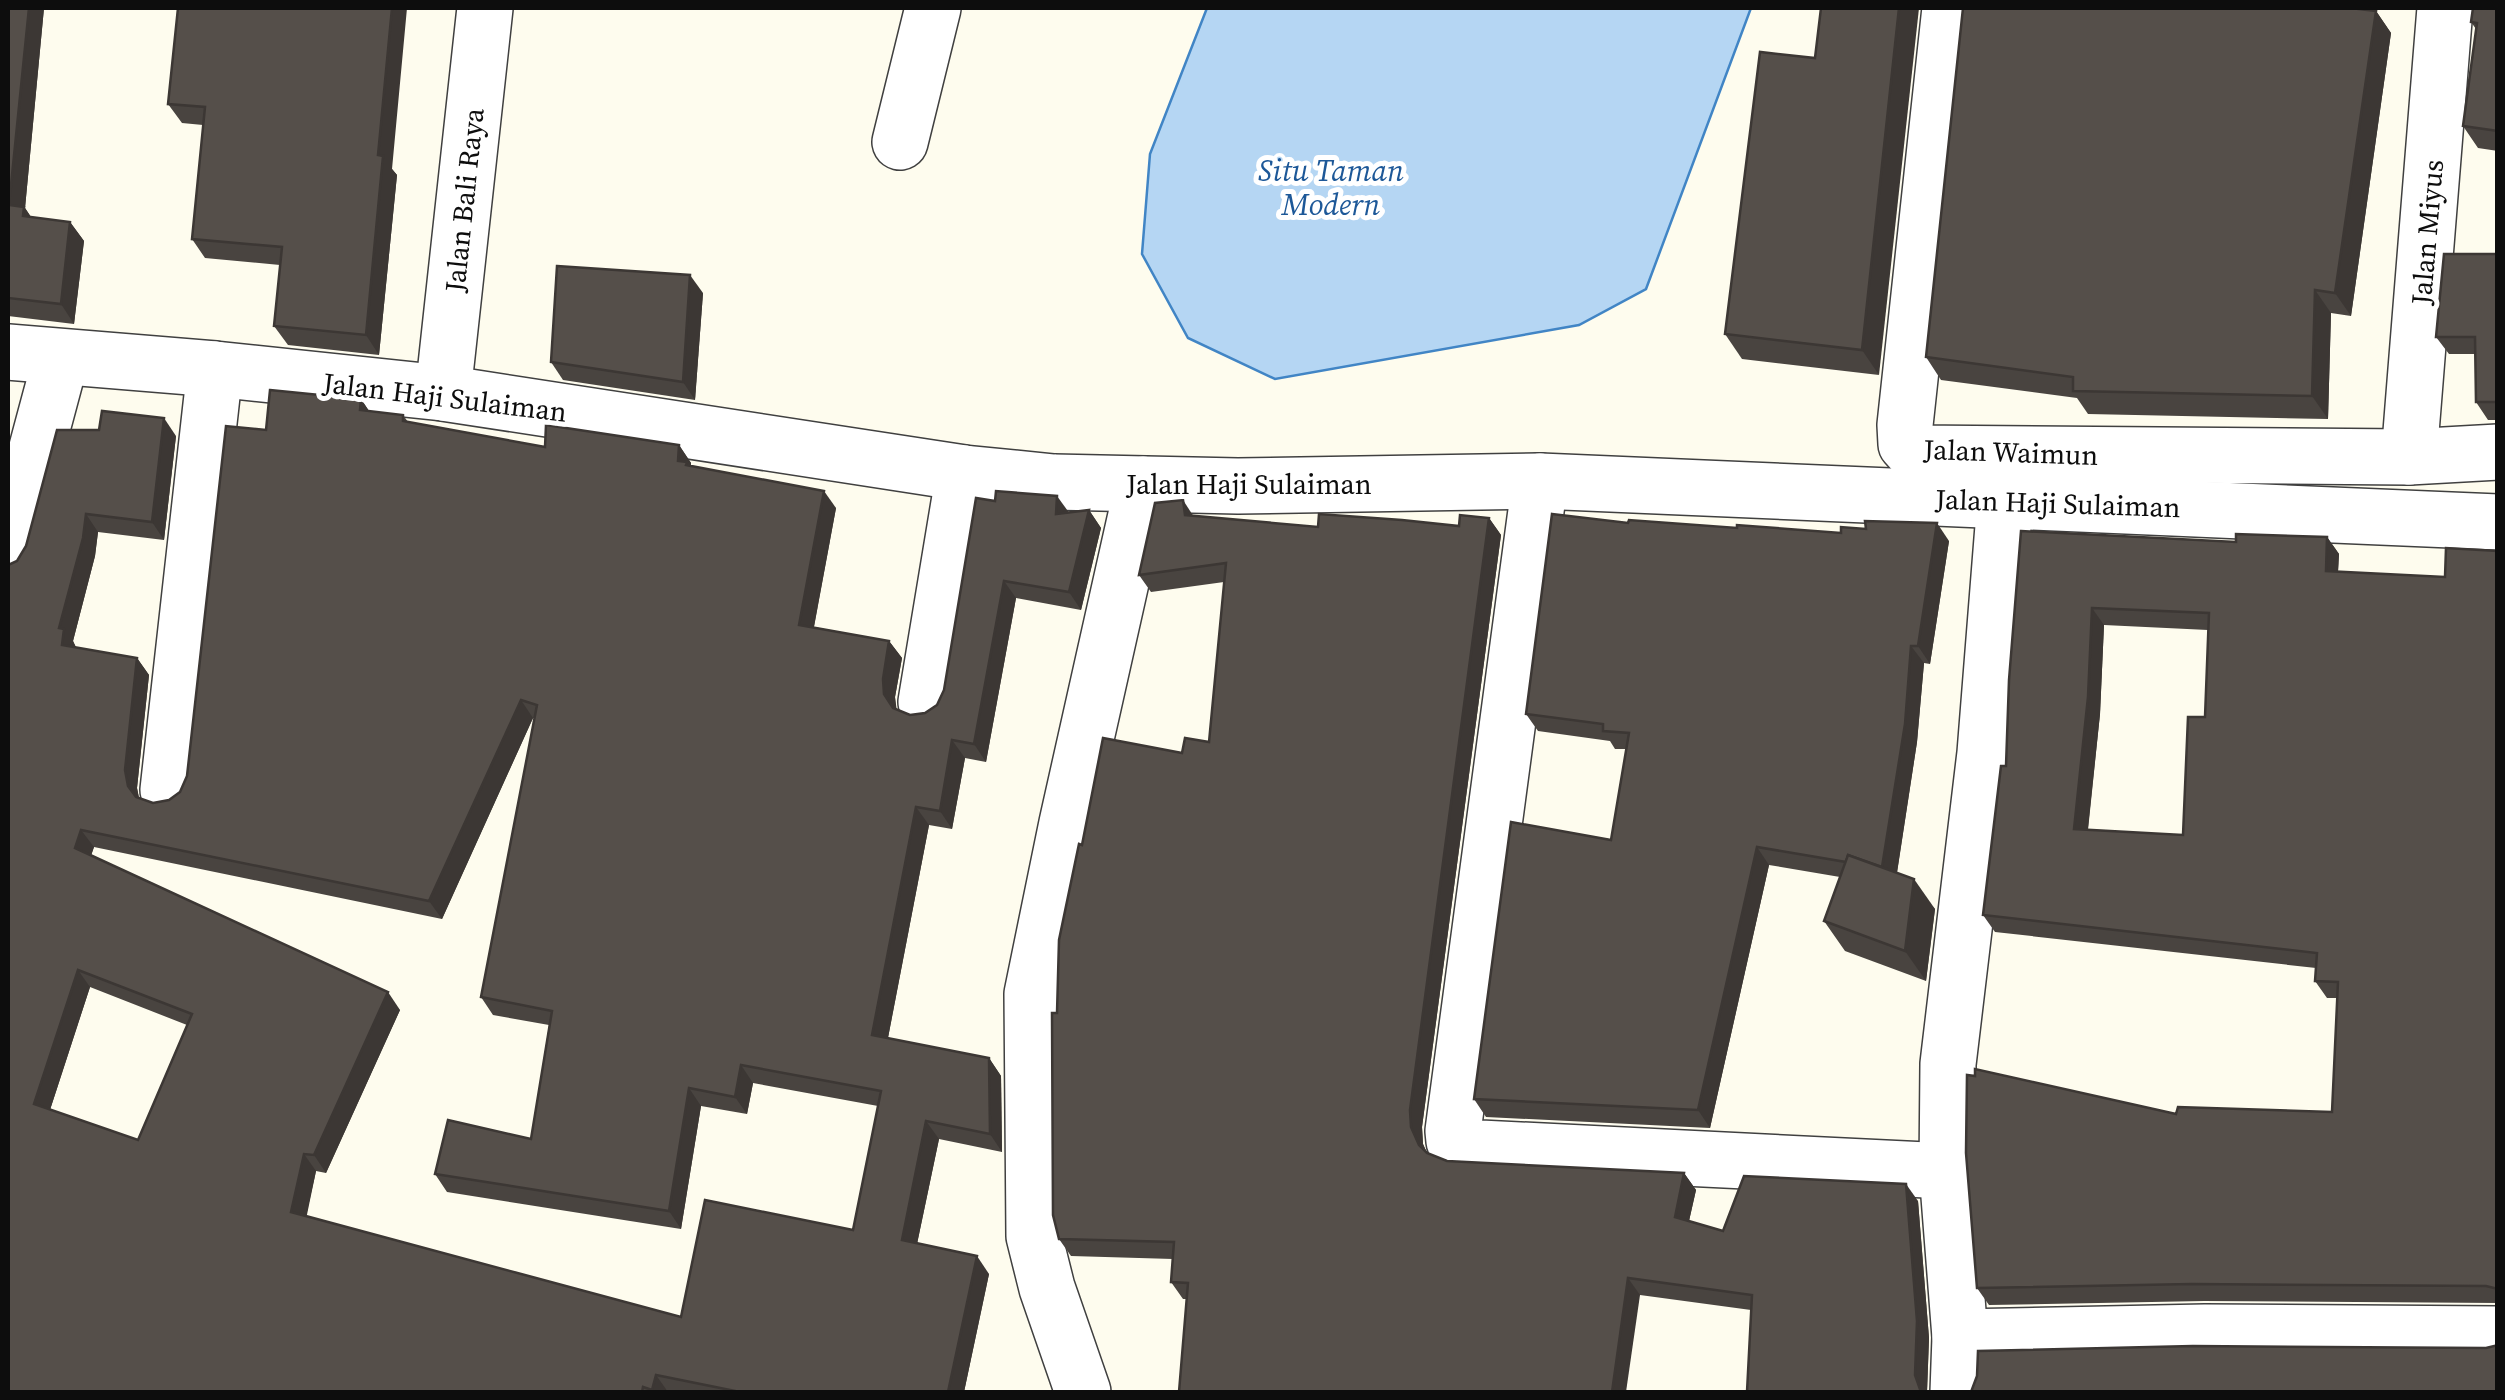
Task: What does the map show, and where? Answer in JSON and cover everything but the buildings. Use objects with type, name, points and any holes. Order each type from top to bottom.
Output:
[{"type":"street","name":"Jalan Bali Raya","points":[[443,393],[485,8]]},
{"type":"street","points":[[900,142],[933,8]]},
{"type":"street","name":"Jalan Waimun","points":[[1950,8],[1905,425],[1909,449],[1926,455],[2409,457],[2498,452]]},
{"type":"street","name":"Jalan Miyus","points":[[2409,457],[2445,8]]},
{"type":"street","name":"Jalan Haji Sulaiman","points":[[8,352],[443,393],[964,473],[1054,482],[1238,486],[1540,481],[2498,522]]},
{"type":"street","points":[[8,556],[61,358]]},
{"type":"street","points":[[168,790],[216,369]]},
{"type":"street","points":[[926,702],[964,473]]},
{"type":"street","points":[[1540,481],[1452,1131],[1454,1141],[1460,1148],[1948,1171]]},
{"type":"street","points":[[1084,1392],[1034,1236],[1032,994],[1066,823],[1144,484]]},
{"type":"street","points":[[1958,1392],[1960,1337],[1948,1171],[1948,1064],[1985,753],[2005,501]]},
{"type":"street","points":[[1960,1337],[2205,1332],[2498,1334]]},
{"type":"water","name":"Situ Taman Modern","points":[[1207,8],[1751,8],[1646,289],[1579,325],[1275,379],[1188,338],[1142,254],[1150,154]]}]
